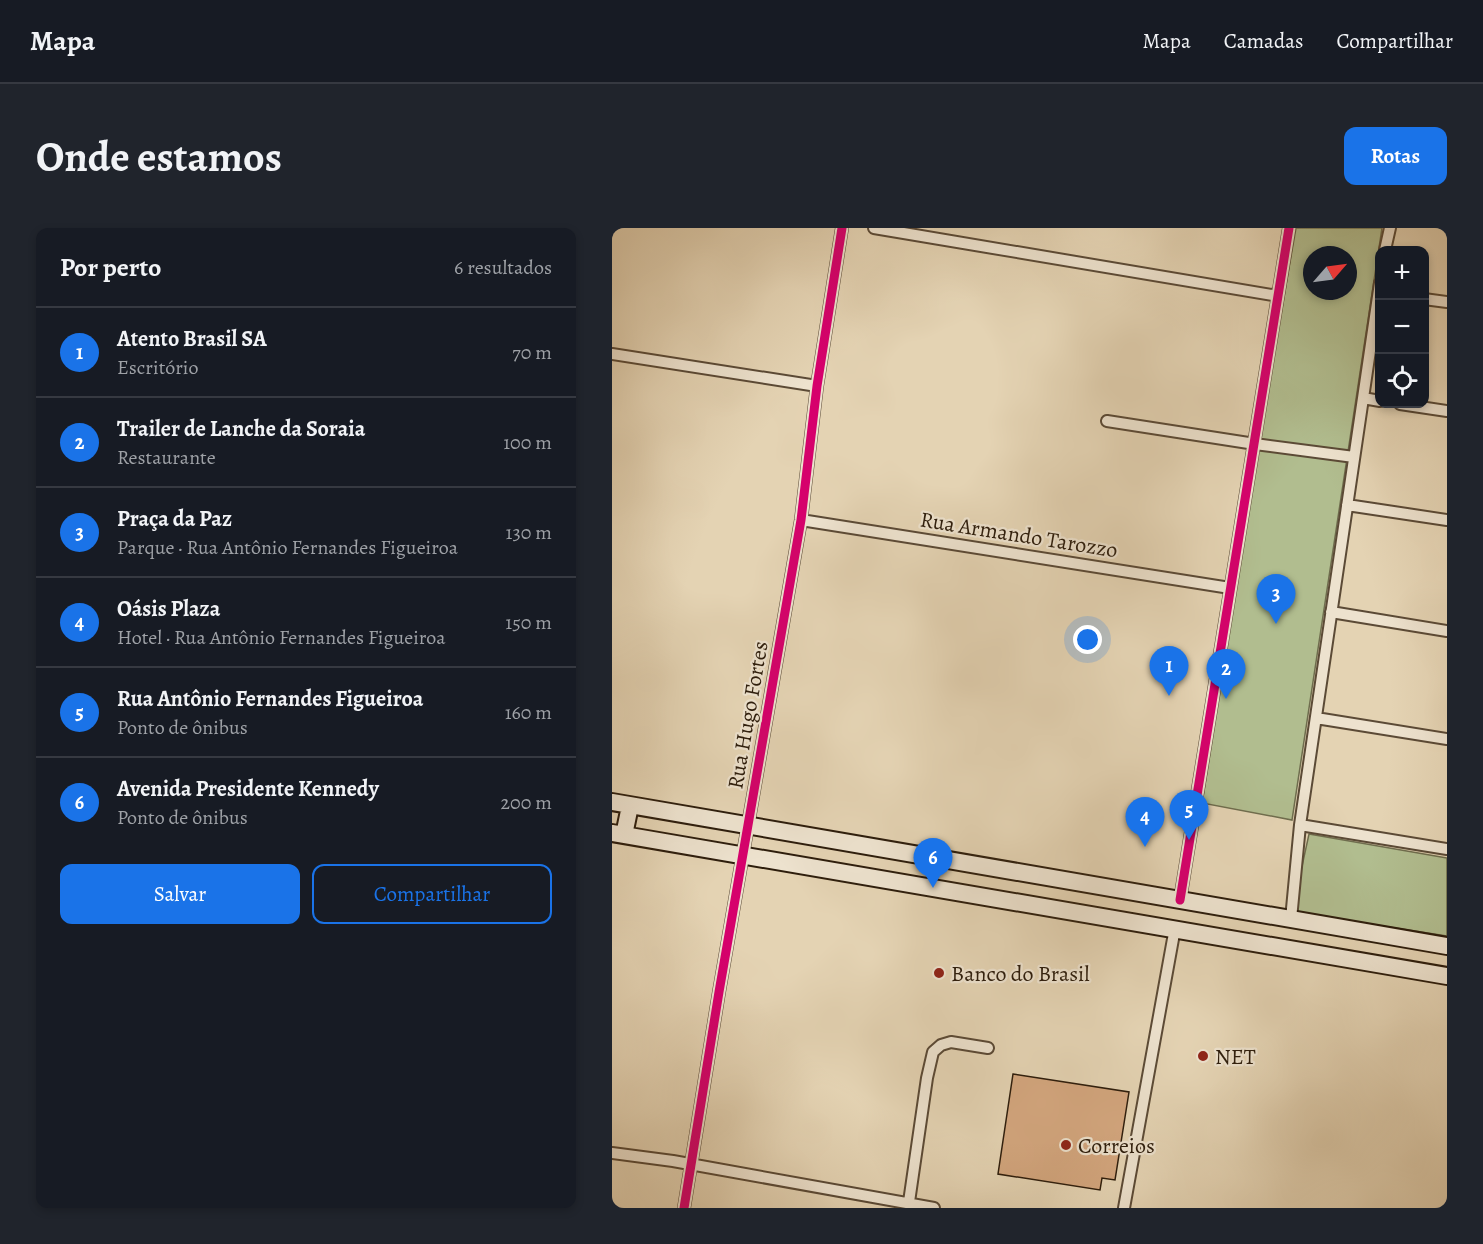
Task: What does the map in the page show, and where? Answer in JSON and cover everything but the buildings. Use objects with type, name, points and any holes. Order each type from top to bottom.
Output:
[{"type":"main road","points":[[612,802],[1447,946]]},
{"type":"main road","points":[[630,806],[618,834],[1447,976]]},
{"type":"main road","points":[[997,898],[1002,869]]},
{"type":"main road","points":[[1174,928],[1179,900]]},
{"type":"main road","points":[[1280,946],[1288,937],[1291,919]]},
{"type":"street","name":"Rua Hugo Fortes","points":[[684,1208],[747,826],[801,520],[817,386],[842,228]]},
{"type":"street","points":[[874,228],[1278,296]]},
{"type":"street","points":[[1179,900],[1289,228]]},
{"type":"street","points":[[1387,246],[1390,228]]},
{"type":"street","points":[[1291,919],[1300,825],[1377,300]]},
{"type":"street","points":[[1429,300],[1447,302]]},
{"type":"street","points":[[612,354],[817,386]]},
{"type":"street","points":[[1363,398],[1375,399]]},
{"type":"street","points":[[1427,408],[1447,411]]},
{"type":"street","points":[[1107,422],[1354,457]]},
{"type":"street","points":[[1347,505],[1447,520]]},
{"type":"street","name":"Rua Armando Tarozzo","points":[[801,520],[1230,588]]},
{"type":"street","points":[[1331,612],[1447,631]]},
{"type":"street","points":[[1316,718],[1447,739]]},
{"type":"street","points":[[1300,825],[1447,849]]},
{"type":"street","points":[[1124,1208],[1174,928]]},
{"type":"street","points":[[909,1202],[927,1078],[933,1052],[941,1045],[951,1042],[988,1048]]},
{"type":"street","points":[[612,1153],[934,1208]]},
{"type":"green space","points":[[1296,228],[1382,228],[1379,246],[1375,246],[1375,274],[1292,820],[1202,803],[1258,445]]},
{"type":"green space","points":[[1309,834],[1447,858],[1447,936],[1292,912]]},
{"type":"cycle path","points":[[684,1208],[801,520],[817,386],[842,228]]},
{"type":"cycle path","points":[[1180,900],[1289,228]]},
{"type":"place","name":"Praça da Paz","points":[[1276,624]]},
{"type":"place","name":"Atento Brasil SA","points":[[1169,696]]},
{"type":"place","name":"Trailer de Lanche da Soraia","points":[[1226,699]]},
{"type":"place","name":"Rua Antônio Fernandes Figueiroa","points":[[1189,840]]},
{"type":"place","name":"Oásis Plaza","points":[[1145,847]]},
{"type":"place","name":"Avenida Presidente Kennedy","points":[[933,888]]},
{"type":"place","name":"Banco do Brasil","points":[[939,973]]},
{"type":"place","name":"NET","points":[[1203,1056]]},
{"type":"place","name":"Correios","points":[[1066,1145]]}]
